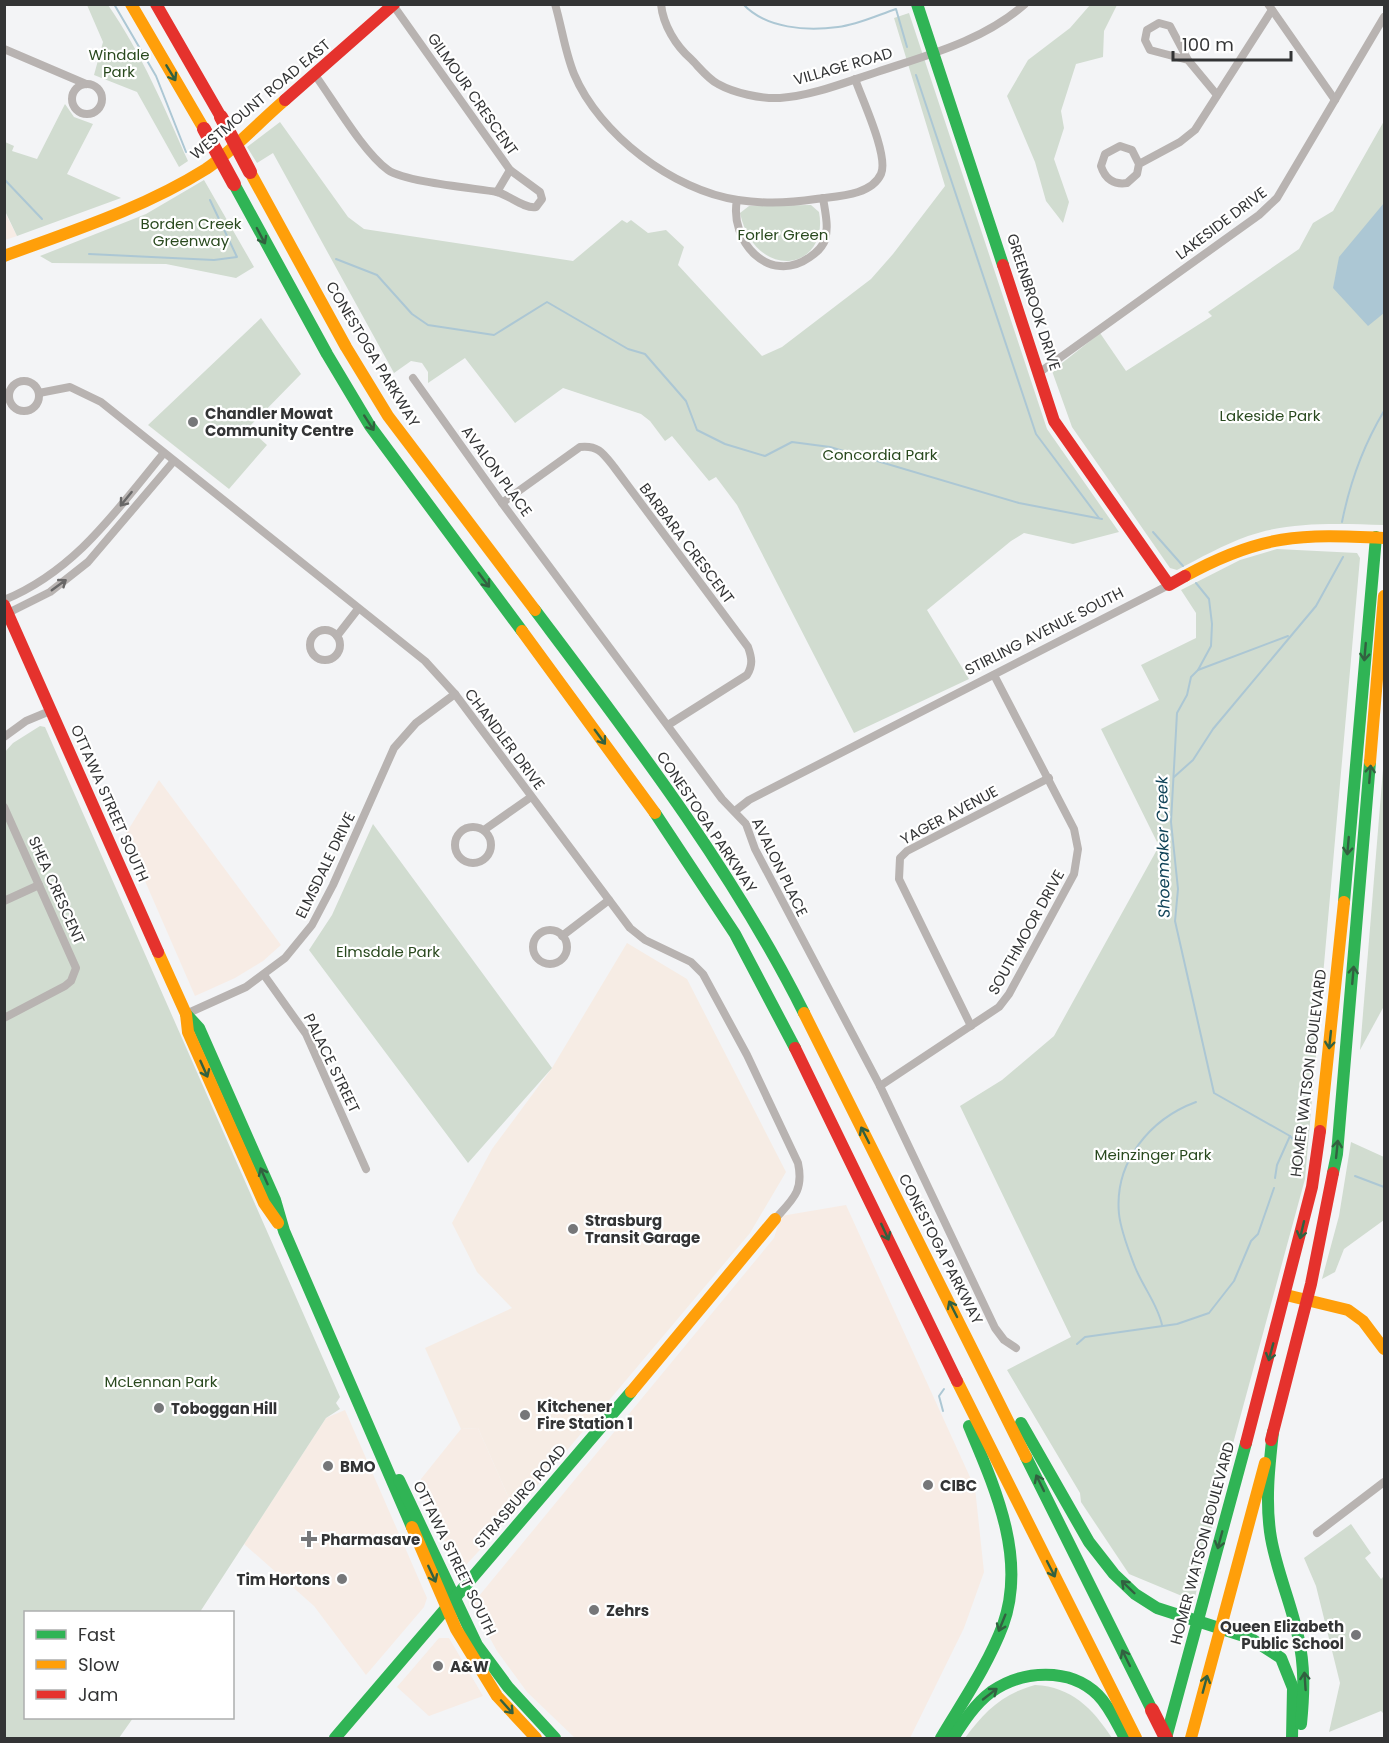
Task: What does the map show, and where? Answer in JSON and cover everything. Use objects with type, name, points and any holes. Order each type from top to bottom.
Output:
[{"type":"main road","points":[[131,4],[204,129],[321,345],[370,426],[587,718],[680,849],[735,934],[817,1089],[940,1347],[1136,1738]]},
{"type":"main road","name":"CONESTOGA PARKWAY","points":[[156,4],[221,117],[346,347],[388,416],[604,702],[723,871],[792,989],[980,1361],[1166,1738]]},
{"type":"main road","name":"GREENBROOK DRIVE","points":[[917,4],[1040,372],[1054,421],[1168,585]]},
{"type":"main road","name":"WESTMOUNT ROAD EAST","points":[[4,256],[99,221],[160,194],[207,168],[393,5]]},
{"type":"main road","name":"STIRLING AVENUE SOUTH","points":[[1168,585],[1237,550],[1266,541],[1315,536],[1380,537]]},
{"type":"main road","name":"HOMER WATSON BOULEVARD","points":[[1166,1738],[1286,1295],[1319,1143],[1380,537]]},
{"type":"main road","points":[[1191,1738],[1307,1299],[1328,1207],[1337,1154],[1384,596]]},
{"type":"main road","name":"OTTAWA STREET SOUTH","points":[[6,606],[50,711],[186,1014],[188,1032],[264,1203],[284,1231],[377,1443],[450,1601],[471,1657],[497,1696],[536,1738]]},
{"type":"main road","name":"STRASBURG ROAD","points":[[335,1738],[450,1601],[611,1416],[775,1219]]},
{"type":"main road","points":[[1286,1295],[1348,1310],[1358,1316],[1384,1349]]},
{"type":"main road","points":[[940,1347],[948,1376],[990,1476],[1008,1537],[1011,1565],[1008,1608],[995,1639],[941,1738]]},
{"type":"main road","points":[[980,1361],[996,1379],[1089,1542],[1114,1574],[1135,1594],[1157,1608],[1200,1615],[1220,1629],[1250,1638],[1281,1658],[1293,1688],[1292,1738]]},
{"type":"main road","points":[[1273,1432],[1268,1470],[1268,1505],[1273,1548],[1298,1625],[1305,1681],[1298,1738]]},
{"type":"main road","name":"OTTAWA STREET SOUTH","points":[[450,1601],[487,1660],[555,1738]]},
{"type":"main road","points":[[953,1738],[975,1707],[992,1690],[1026,1676],[1042,1674],[1066,1678],[1092,1690],[1111,1714],[1125,1738]]},
{"type":"street","points":[[555,4],[575,76],[591,104],[612,131],[664,171],[689,184],[737,200],[777,203],[823,198],[864,190],[881,174],[883,165],[881,152],[855,79]]},
{"type":"street","name":"VILLAGE ROAD","points":[[661,4],[672,37],[683,53],[717,84],[745,93],[778,98],[807,94],[933,53],[989,29],[1025,4]]},
{"type":"street","name":"GILMOUR CRESCENT","points":[[315,75],[372,153],[389,171],[413,178],[497,192],[531,208],[536,207],[542,199],[540,192],[510,170],[393,5]]},
{"type":"street","points":[[1139,164],[1132,150],[1120,146],[1105,154],[1101,166],[1108,179],[1120,184],[1133,179],[1139,164],[1180,142],[1195,130],[1270,8],[1335,100]]},
{"type":"street","name":"LAKESIDE DRIVE","points":[[1040,372],[1251,221],[1277,198],[1384,17]]},
{"type":"street","points":[[1188,60],[1150,50],[1145,40],[1147,30],[1159,23],[1170,26],[1188,60],[1217,95]]},
{"type":"street","points":[[4,49],[86,84]]},
{"type":"street","name":"GILMOUR CRESCENT","points":[[497,192],[510,170]]},
{"type":"street","points":[[737,200],[736,224],[748,248],[766,264],[787,267],[812,256],[825,241],[826,218],[823,198]]},
{"type":"street","name":"AVALON PLACE","points":[[414,378],[502,503],[722,799],[746,824],[771,880],[814,964],[835,996],[880,1086],[995,1328],[1004,1340],[1016,1348]]},
{"type":"street","name":"CHANDLER DRIVE","points":[[39,393],[59,388],[83,391],[101,402],[173,462],[425,661],[455,694],[639,937],[686,959],[699,970],[747,1055],[798,1162],[801,1180],[795,1196],[775,1219]]},
{"type":"street","name":"BARBARA CRESCENT","points":[[502,503],[580,447],[592,446],[602,451],[608,459],[748,647],[752,658],[751,668],[747,675],[668,725]]},
{"type":"street","points":[[6,606],[52,575],[88,543],[163,453]]},
{"type":"street","points":[[6,606],[50,591],[88,562],[173,462]]},
{"type":"street","name":"STIRLING AVENUE SOUTH","points":[[735,811],[750,800],[1168,585]]},
{"type":"street","points":[[337,636],[358,609]]},
{"type":"street","name":"SOUTHMOOR DRIVE","points":[[880,1086],[999,1007],[1010,994],[1074,874],[1078,849],[1074,829],[994,675]]},
{"type":"street","name":"ELMSDALE DRIVE","points":[[186,1014],[246,987],[285,958],[312,925],[333,885],[394,748],[416,723],[455,694]]},
{"type":"street","points":[[4,737],[26,722],[50,711]]},
{"type":"street","name":"YAGER AVENUE","points":[[972,1026],[899,879],[900,858],[907,851],[1049,778]]},
{"type":"street","points":[[484,830],[531,796]]},
{"type":"street","name":"SHEA CRESCENT","points":[[4,807],[72,957],[74,976],[65,986],[4,1018]]},
{"type":"street","points":[[471,826],[484,830],[491,841],[489,854],[477,862],[461,859],[455,847],[458,833],[471,826]]},
{"type":"street","points":[[4,901],[39,885]]},
{"type":"street","points":[[562,936],[609,900]]},
{"type":"street","points":[[547,931],[562,936],[567,946],[564,958],[550,964],[538,959],[534,949],[538,937],[547,931]]},
{"type":"street","name":"PALACE STREET","points":[[264,975],[306,1034],[366,1169]]},
{"type":"street","points":[[1317,1533],[1384,1482]]},
{"type":"shaded area","points":[[4,211],[17,236],[5,240],[4,240]]},
{"type":"shaded area","points":[[159,780],[281,945],[263,961],[235,978],[195,996],[125,835]]},
{"type":"shaded area","points":[[627,943],[687,979],[786,1172],[750,1233],[515,1512],[478,1428],[461,1429],[425,1348],[512,1308],[477,1272],[452,1223],[492,1149],[552,1068]]},
{"type":"shaded area","points":[[846,1205],[975,1488],[984,1572],[964,1628],[910,1738],[575,1738],[527,1692],[497,1651],[474,1609],[474,1602],[774,1238],[781,1216]]},
{"type":"shaded area","points":[[345,1410],[427,1598],[424,1607],[366,1675],[314,1606],[244,1544],[326,1418]]},
{"type":"shaded area","points":[[478,1428],[515,1512],[465,1566],[455,1563],[417,1484],[461,1429]]},
{"type":"shaded area","points":[[439,1638],[449,1638],[483,1696],[429,1716],[397,1687]]},
{"type":"green space","name":"Windale Park","points":[[87,5],[108,5],[131,42],[152,81],[188,161],[179,167],[137,92],[94,75],[103,42]]},
{"type":"green space","points":[[1090,5],[1117,5],[1104,31],[1103,57],[1076,64],[1061,111],[1064,128],[1054,159],[1069,202],[1063,223],[1046,201],[1035,162],[1007,96],[1028,60],[1070,28]]},
{"type":"green space","name":"Concordia Park","points":[[909,13],[1047,429],[1119,532],[1073,544],[1024,533],[1011,541],[927,610],[969,679],[854,733],[737,505],[716,477],[709,481],[672,436],[665,441],[650,421],[641,414],[563,388],[515,423],[465,358],[428,383],[428,372],[422,363],[411,361],[394,373],[273,153],[257,163],[247,147],[280,122],[348,217],[364,229],[573,261],[622,220],[627,223],[631,220],[648,233],[666,230],[684,247],[678,265],[762,356],[782,347],[871,279],[945,186],[894,18]]},
{"type":"green space","name":"Borden Creek Greenway","points":[[65,104],[74,117],[93,124],[67,174],[121,198],[17,236],[5,211],[5,142],[14,146],[12,151],[37,159]]},
{"type":"green space","name":"Lakeside Park","points":[[1384,121],[1384,525],[1315,524],[1264,531],[1212,552],[1177,570],[1170,568],[1072,427],[1052,371],[1100,333],[1126,371],[1212,316],[1208,312],[1299,249],[1313,223],[1333,211]]},
{"type":"green space","name":"Borden Creek Greenway","points":[[204,180],[254,267],[236,278],[166,264],[52,263],[40,256],[146,214]]},
{"type":"green space","name":"Forler Green","points":[[811,205],[819,212],[819,232],[814,247],[803,257],[790,261],[775,259],[761,251],[748,236],[740,213],[749,206]]},
{"type":"green space","points":[[261,318],[301,374],[248,428],[267,445],[229,489],[148,425]]},
{"type":"green space","name":"Meinzinger Park","points":[[1277,549],[1357,553],[1360,558],[1305,1179],[1228,1462],[1194,1601],[1129,1574],[1081,1502],[1080,1493],[1007,1370],[1071,1337],[960,1106],[1002,1080],[1054,1036],[1159,846],[1101,729],[1159,700],[1141,665],[1196,638],[1196,613],[1181,590],[1240,560]]},
{"type":"green space","name":"McLennan Park","points":[[40,726],[45,727],[340,1397],[336,1403],[340,1409],[326,1418],[201,1611],[24,1611],[24,1719],[132,1719],[119,1738],[5,1738],[4,753],[13,743]]},
{"type":"green space","points":[[1384,757],[1384,1006],[1360,1050]]},
{"type":"green space","name":"Elmsdale Park","points":[[373,824],[552,1068],[468,1163],[309,950],[332,915]]},
{"type":"green space","points":[[1351,1142],[1384,1157],[1384,1220],[1344,1249],[1335,1272],[1322,1279],[1339,1216]]},
{"type":"green space","name":"Queen Elizabeth Public School","points":[[1351,1524],[1371,1553],[1365,1558],[1381,1579],[1384,1576],[1384,1714],[1381,1711],[1329,1732],[1340,1683],[1316,1586],[1304,1558]]},
{"type":"green space","points":[[1035,1685],[1060,1690],[1080,1701],[1097,1717],[1112,1738],[965,1738],[995,1705],[1013,1693]]},
{"type":"water","points":[[1384,203],[1384,313],[1368,326],[1333,288],[1339,257]]},
{"type":"waterway","name":"Shoemaker Creek","points":[[114,4],[156,76],[186,152]]},
{"type":"waterway","points":[[743,4],[763,19],[788,26],[813,29],[853,24],[896,9],[907,47]]},
{"type":"waterway","points":[[916,75],[1036,434],[1099,518]]},
{"type":"waterway","name":"Shoemaker Creek","points":[[4,179],[42,219]]},
{"type":"waterway","name":"Shoemaker Creek","points":[[89,254],[214,260],[237,257],[210,200]]},
{"type":"waterway","name":"Shoemaker Creek","points":[[336,259],[377,275],[412,314],[428,325],[494,335],[547,302],[628,349],[645,354],[686,401],[697,430],[725,444],[765,456],[792,442],[830,447],[1019,503],[1102,519]]},
{"type":"waterway","points":[[1342,522],[1358,465],[1384,411]]},
{"type":"waterway","name":"Shoemaker Creek","points":[[1153,532],[1183,566]]},
{"type":"waterway","points":[[1174,777],[1193,760],[1213,729],[1316,606],[1343,557]]},
{"type":"waterway","name":"Shoemaker Creek","points":[[1196,583],[1209,599],[1212,624],[1211,646],[1198,670],[1191,677],[1187,695],[1177,713],[1171,822],[1178,889],[1175,921],[1214,1093],[1290,1136],[1297,1144]]},
{"type":"waterway","points":[[1198,670],[1288,636]]},
{"type":"waterway","points":[[1162,1325],[1157,1310],[1138,1274],[1126,1241],[1119,1214],[1119,1195],[1122,1177],[1138,1145],[1164,1119],[1196,1102]]},
{"type":"waterway","points":[[1275,1178],[1277,1165],[1290,1136]]},
{"type":"waterway","name":"Shoemaker Creek","points":[[1355,1176],[1384,1187]]},
{"type":"waterway","points":[[1077,1344],[1085,1337],[1177,1324],[1209,1313],[1234,1281],[1251,1241],[1258,1234],[1274,1188]]},
{"type":"waterway","points":[[943,1411],[939,1396],[944,1389]]},
{"type":"traffic: fast","points":[[917,4],[1003,265]]},
{"type":"traffic: fast","points":[[234,184],[327,354],[370,426],[522,631]]},
{"type":"traffic: fast","points":[[1344,902],[1376,537]]},
{"type":"traffic: fast","points":[[535,610],[644,756],[713,856],[776,960],[804,1013]]},
{"type":"traffic: fast","points":[[1333,1173],[1337,1154],[1370,762]]},
{"type":"traffic: fast","points":[[655,813],[735,934],[795,1048]]},
{"type":"traffic: fast","points":[[186,1014],[199,1028],[275,1200],[284,1231],[412,1527]]},
{"type":"traffic: fast","points":[[335,1738],[631,1392]]},
{"type":"traffic: fast","points":[[1021,1423],[1089,1542],[1114,1574],[1135,1594],[1157,1608],[1250,1638],[1281,1658],[1293,1688],[1292,1738]]},
{"type":"traffic: fast","points":[[941,1738],[990,1654],[1003,1625],[1009,1600],[1010,1549],[1005,1524],[989,1474],[969,1426]]},
{"type":"traffic: fast","points":[[1273,1432],[1268,1485],[1269,1525],[1302,1658],[1301,1724]]},
{"type":"traffic: fast","points":[[1166,1738],[1246,1443]]},
{"type":"traffic: fast","points":[[1026,1457],[1152,1710]]},
{"type":"traffic: fast","points":[[399,1480],[477,1645],[508,1687],[555,1738]]},
{"type":"traffic: fast","points":[[953,1738],[975,1707],[991,1692],[1017,1679],[1046,1675],[1060,1676],[1087,1686],[1106,1705],[1125,1738]]},
{"type":"traffic: slow","points":[[131,4],[204,129]]},
{"type":"traffic: slow","points":[[4,256],[107,218],[182,183],[206,169],[236,145],[285,100]]},
{"type":"traffic: slow","points":[[250,172],[346,347],[388,416],[535,610]]},
{"type":"traffic: slow","points":[[1185,576],[1212,562],[1259,544],[1304,537],[1384,538]]},
{"type":"traffic: slow","points":[[1370,762],[1384,596]]},
{"type":"traffic: slow","points":[[522,631],[655,813]]},
{"type":"traffic: slow","points":[[1320,1131],[1344,902]]},
{"type":"traffic: slow","points":[[158,952],[186,1014],[188,1032],[264,1203],[278,1223]]},
{"type":"traffic: slow","points":[[804,1013],[1026,1457]]},
{"type":"traffic: slow","points":[[631,1392],[775,1219]]},
{"type":"traffic: slow","points":[[1286,1295],[1348,1310],[1363,1321],[1384,1349]]},
{"type":"traffic: slow","points":[[957,1381],[1136,1738]]},
{"type":"traffic: slow","points":[[1191,1738],[1265,1463]]},
{"type":"traffic: slow","points":[[412,1527],[456,1629],[497,1696],[536,1738]]},
{"type":"traffic: jam","points":[[156,4],[221,117]]},
{"type":"traffic: jam","points":[[285,100],[394,4]]},
{"type":"traffic: jam","points":[[221,117],[250,172]]},
{"type":"traffic: jam","points":[[204,129],[234,184]]},
{"type":"traffic: jam","points":[[1003,265],[1054,421],[1169,585],[1185,576]]},
{"type":"traffic: jam","points":[[4,605],[158,952]]},
{"type":"traffic: jam","points":[[795,1048],[957,1381]]},
{"type":"traffic: jam","points":[[1246,1443],[1312,1187],[1320,1131]]},
{"type":"traffic: jam","points":[[1271,1440],[1311,1284],[1333,1173]]},
{"type":"traffic: jam","points":[[1152,1710],[1166,1738]]},
{"type":"place","name":"Chandler Mowat Community Centre","points":[[193,422]]},
{"type":"place","name":"Strasburg Transit Garage","points":[[573,1229]]},
{"type":"place","name":"Toboggan Hill","points":[[159,1408]]},
{"type":"place","name":"Kitchener Fire Station 1","points":[[525,1415]]},
{"type":"place","name":"BMO","points":[[328,1466]]},
{"type":"place","name":"CIBC","points":[[928,1485]]},
{"type":"place","name":"Pharmasave","points":[[309,1539]]},
{"type":"place","name":"Tim Hortons","points":[[342,1579]]},
{"type":"place","name":"Zehrs","points":[[594,1610]]},
{"type":"place","name":"Queen Elizabeth Public School","points":[[1356,1635]]},
{"type":"place","name":"A&W","points":[[438,1666]]}]
